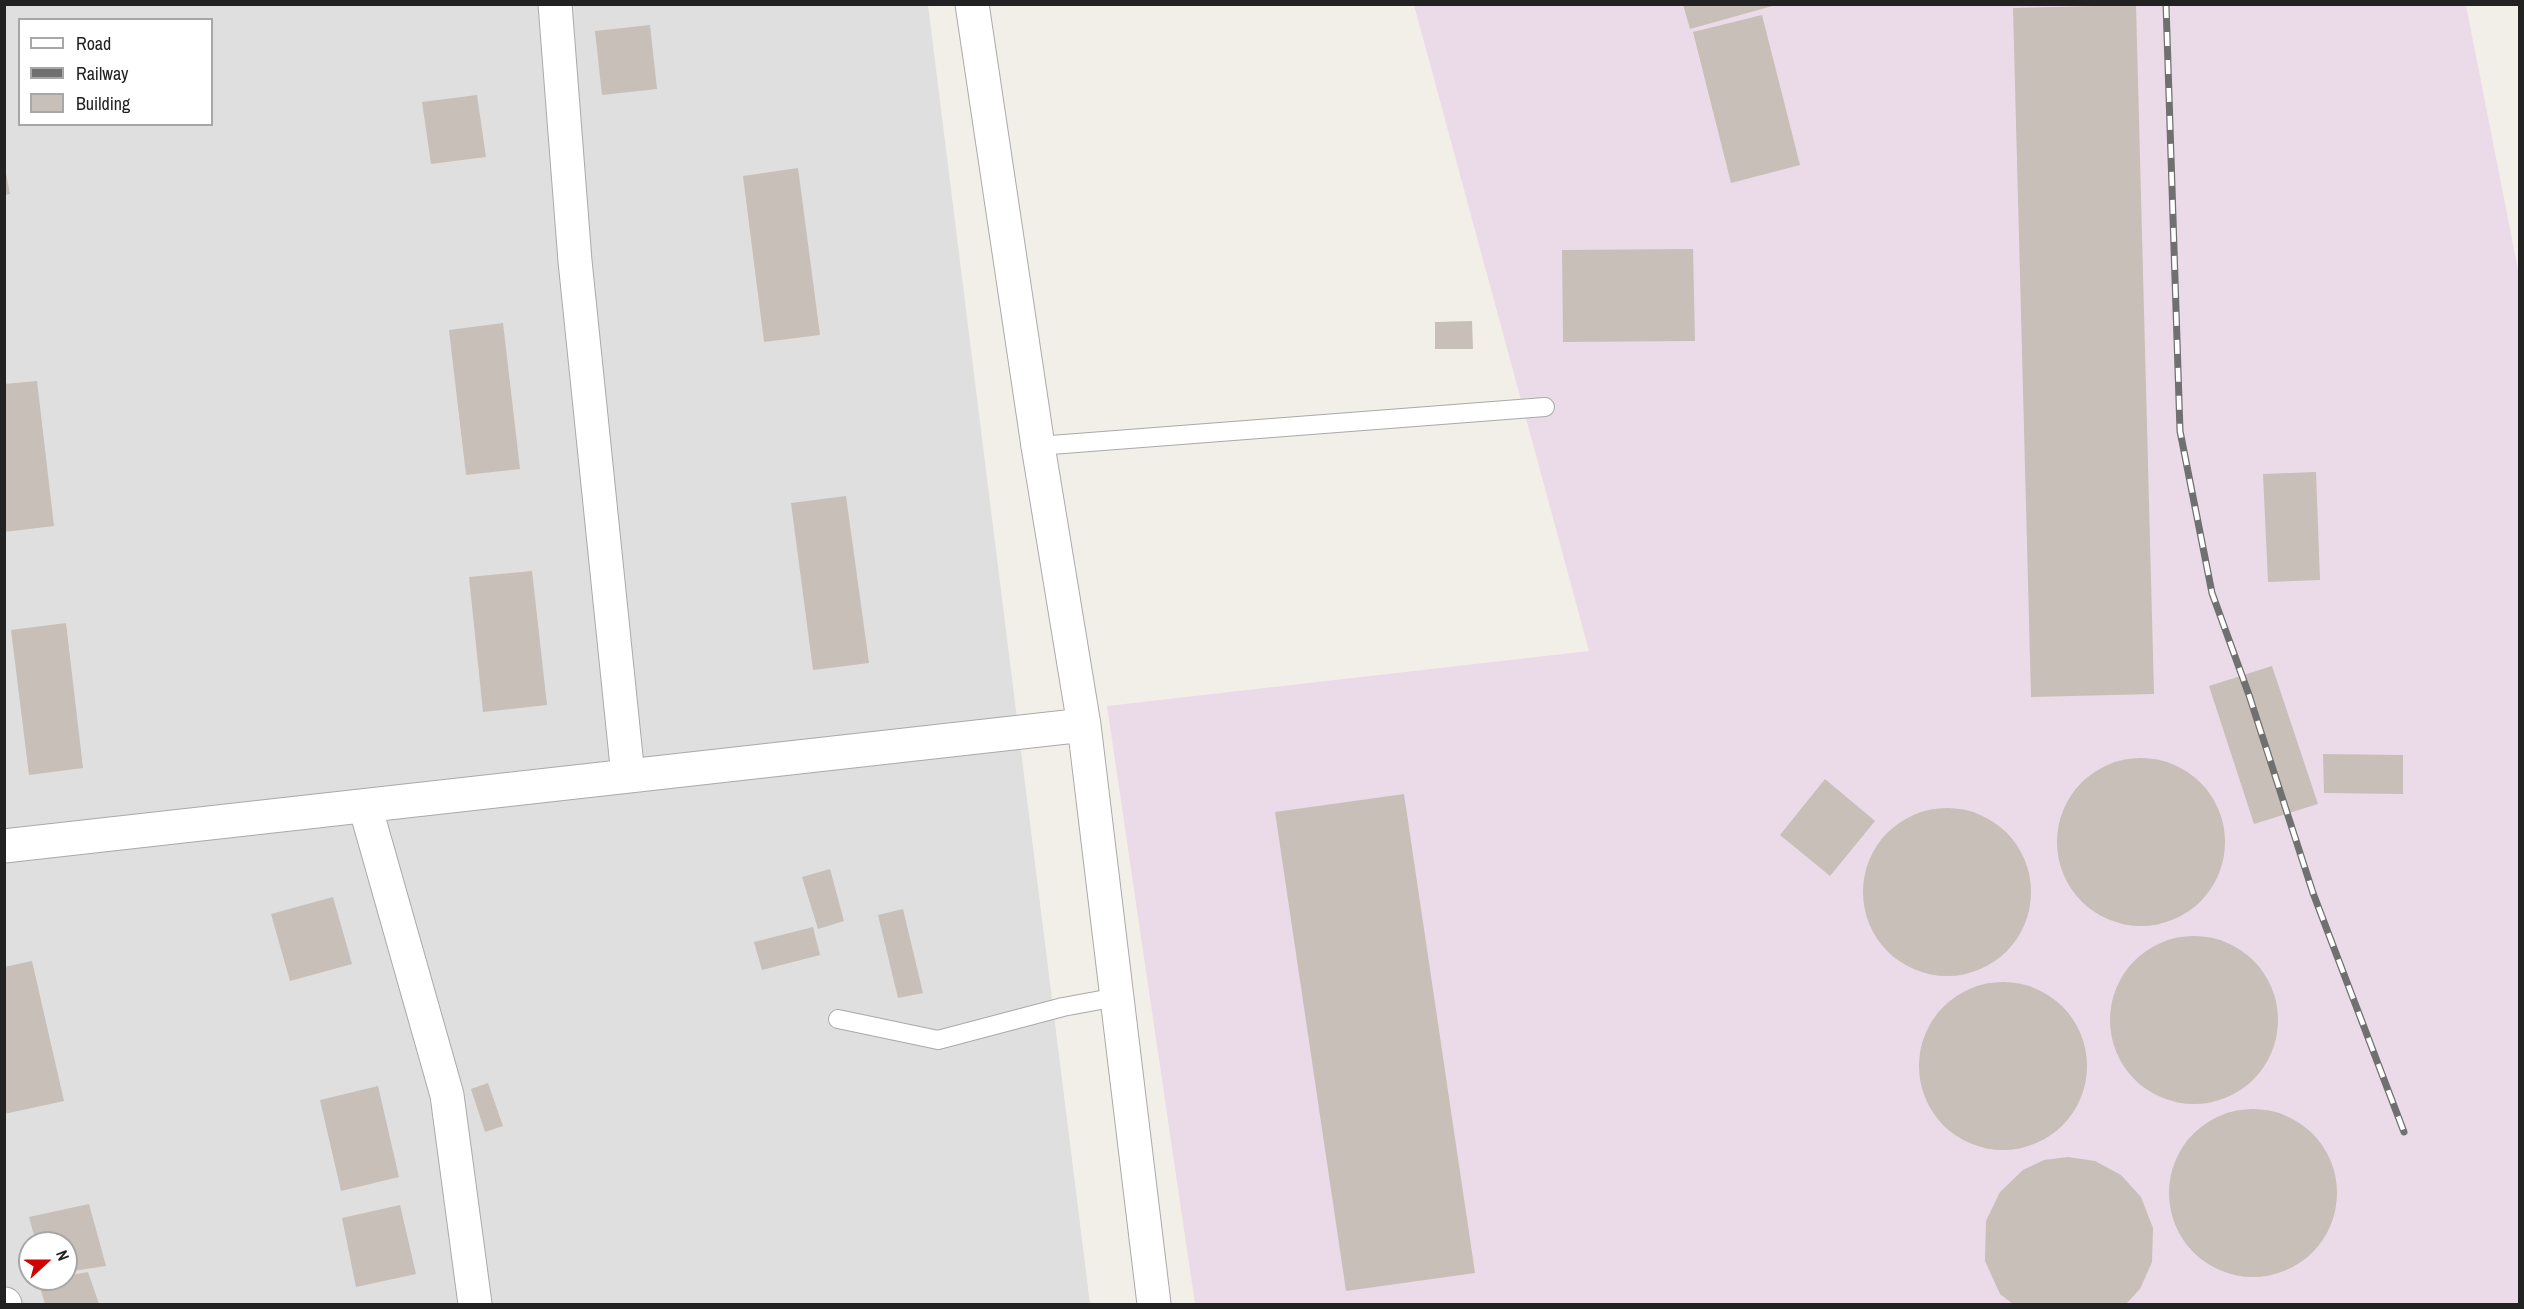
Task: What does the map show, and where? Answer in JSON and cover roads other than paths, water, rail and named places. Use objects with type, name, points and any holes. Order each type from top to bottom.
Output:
[{"type":"street","points":[[555,4],[575,261],[628,776]]},
{"type":"street","points":[[972,4],[1038,446],[1084,725],[1154,1305]]},
{"type":"street","points":[[4,846],[1084,725]]},
{"type":"street","points":[[365,806],[447,1095],[475,1305]]},
{"type":"lane","points":[[1038,446],[1545,407]]},
{"type":"lane","points":[[838,1019],[938,1040],[1063,1007],[1117,997]]},
{"type":"railway","points":[[2166,4],[2180,431],[2212,593],[2249,695],[2313,893],[2404,1132]]}]
